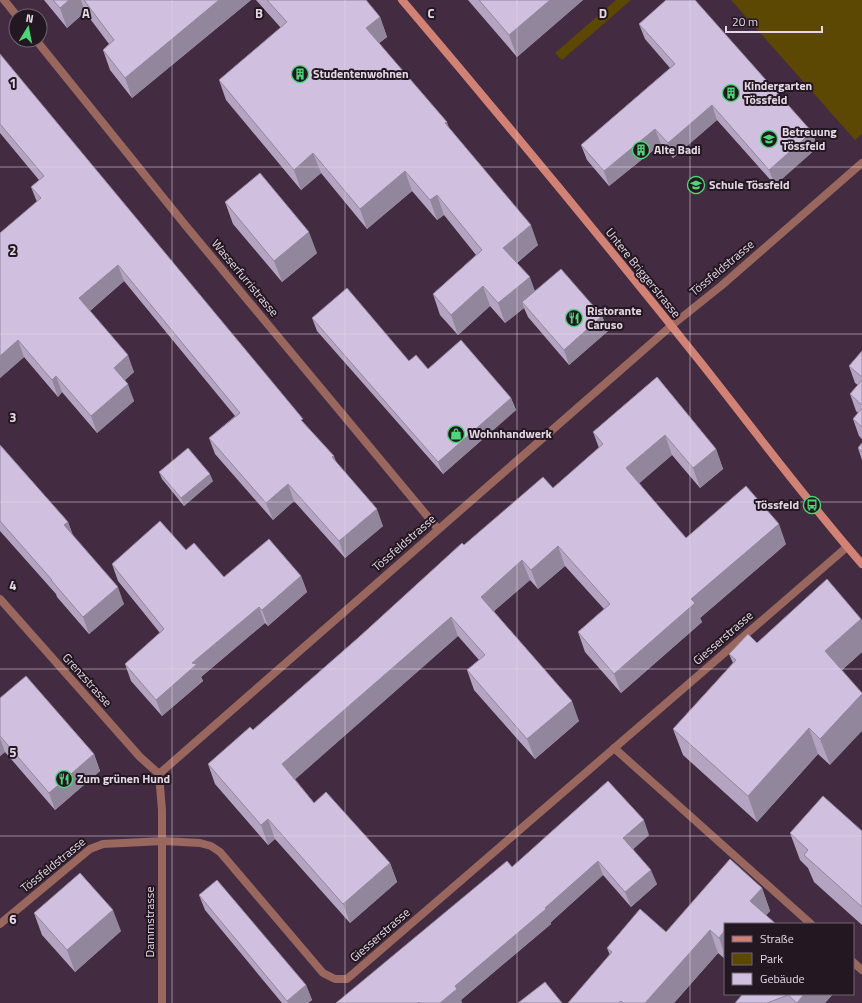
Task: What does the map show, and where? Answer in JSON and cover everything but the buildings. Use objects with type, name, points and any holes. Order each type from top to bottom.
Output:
[{"type":"main road","name":"Untere Briggerstrasse","points":[[402,0],[671,326],[862,564]]},
{"type":"street","points":[[4,0],[10,8]]},
{"type":"street","name":"Wasserfurristrasse","points":[[42,48],[186,226],[438,529]]},
{"type":"street","name":"Tössfeldstrasse","points":[[159,774],[671,326],[721,286],[862,163]]},
{"type":"street","name":"Giesserstrasse","points":[[162,841],[200,843],[211,846],[220,852],[323,973],[335,979],[347,979],[847,547]]},
{"type":"street","name":"Grenzstrasse","points":[[0,599],[135,751],[159,774]]},
{"type":"street","points":[[614,748],[809,923]]},
{"type":"street","points":[[159,774],[162,810],[162,841]]},
{"type":"street","name":"Tössfeldstrasse","points":[[0,924],[90,849],[103,844],[162,841]]},
{"type":"street","name":"Dammstrasse","points":[[162,841],[162,1003]]},
{"type":"street","points":[[854,963],[862,970]]},
{"type":"green space","points":[[616,0],[631,0],[562,60],[555,53]]},
{"type":"green space","points":[[731,0],[862,0],[862,134],[855,140]]},
{"type":"place","name":"Studentenwohnen","points":[[300,74]]},
{"type":"place","name":"Kindergarten Tössfeld","points":[[731,93]]},
{"type":"place","name":"Betreuung Tössfeld","points":[[769,139]]},
{"type":"place","name":"Alte Badi","points":[[641,150]]},
{"type":"place","name":"Schule Tössfeld","points":[[696,185]]},
{"type":"place","name":"Ristorante Caruso","points":[[574,318]]},
{"type":"place","name":"Wohnhandwerk","points":[[456,434]]},
{"type":"place","name":"Tössfeld","points":[[812,505]]},
{"type":"place","name":"Zum grünen Hund","points":[[64,779]]}]
